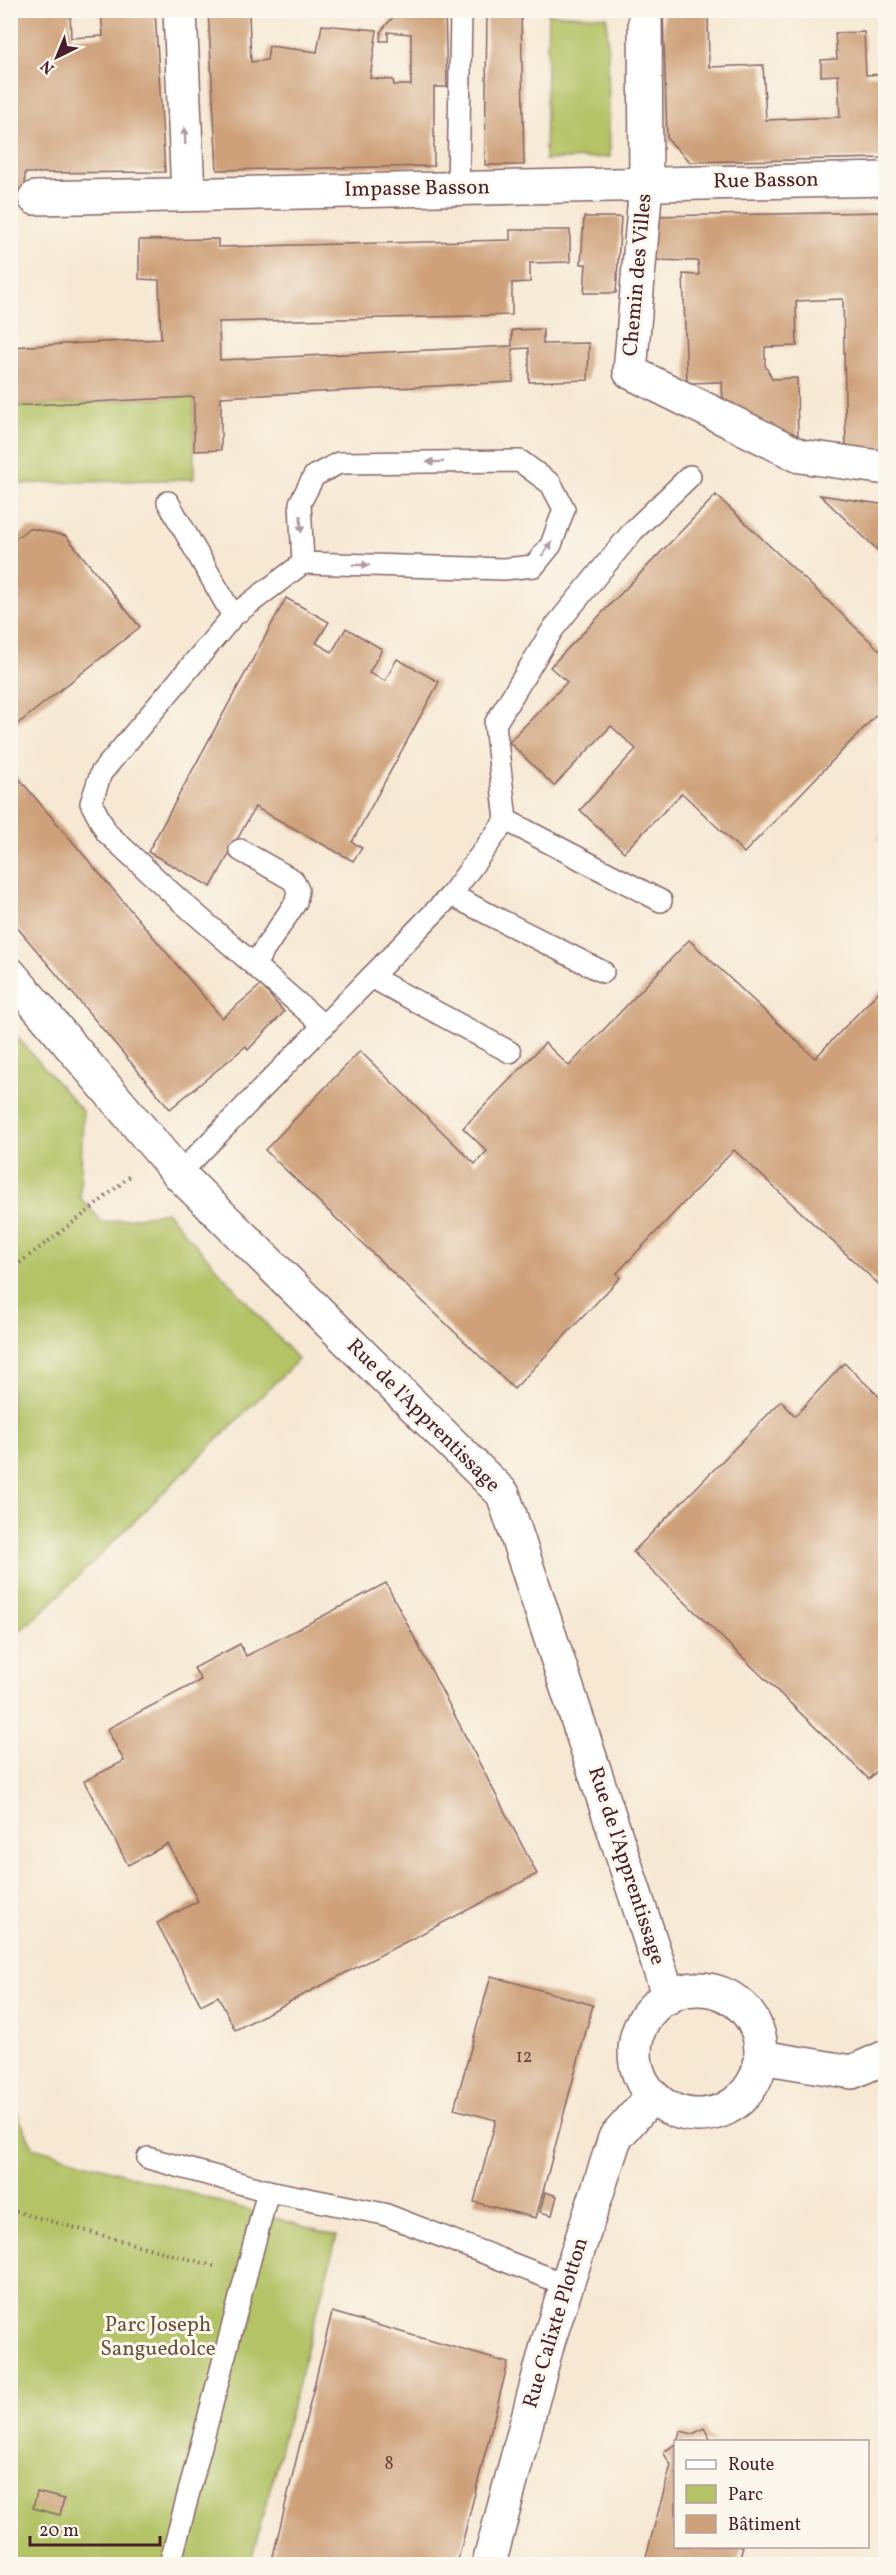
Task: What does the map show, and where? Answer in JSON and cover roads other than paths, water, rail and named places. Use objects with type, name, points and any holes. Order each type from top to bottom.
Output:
[{"type":"street","points":[[180,10],[188,194]]},
{"type":"street","name":"Chemin des Villes","points":[[645,10],[646,184],[630,372],[800,456],[885,468]]},
{"type":"street","name":"Rue Basson","points":[[646,184],[885,179]]},
{"type":"street","name":"Impasse Basson","points":[[35,198],[646,184]]},
{"type":"street","name":"Rue de l'Apprentissage","points":[[10,974],[169,1162],[503,1494],[669,1996]]},
{"type":"street","points":[[687,1990],[707,1990],[725,1995],[741,2006],[753,2021],[760,2038],[761,2057],[756,2078],[745,2095],[729,2108],[709,2115],[688,2114],[669,2108],[652,2096],[642,2079],[636,2061],[636,2042],[643,2023],[654,2007],[669,1996],[687,1990]]},
{"type":"street","points":[[761,2057],[852,2072],[885,2056]]},
{"type":"street","name":"Rue Calixte Plotton","points":[[489,2565],[548,2342],[615,2138],[652,2096]]},
{"type":"lane","points":[[458,188],[461,12]]},
{"type":"lane","points":[[303,563],[300,503],[314,476],[339,463],[520,461],[551,484],[564,509],[551,545],[534,566],[504,569],[303,563],[233,616],[101,773],[91,802],[107,833],[324,1026]]},
{"type":"lane","points":[[169,1162],[324,1026],[451,895],[506,820],[495,724],[553,629],[633,531],[690,476]]},
{"type":"lane","points":[[168,502],[233,616]]},
{"type":"lane","points":[[506,820],[662,901]]},
{"type":"lane","points":[[240,850],[293,880],[297,890],[296,902],[254,965]]},
{"type":"lane","points":[[451,895],[603,972]]},
{"type":"lane","points":[[371,977],[510,1052]]},
{"type":"lane","points":[[148,2158],[268,2191],[384,2214],[567,2285]]},
{"type":"lane","points":[[170,2565],[268,2191]]},
{"type":"park label","name":"Parc Joseph Sanguedolce","points":[[158,2337]]}]
